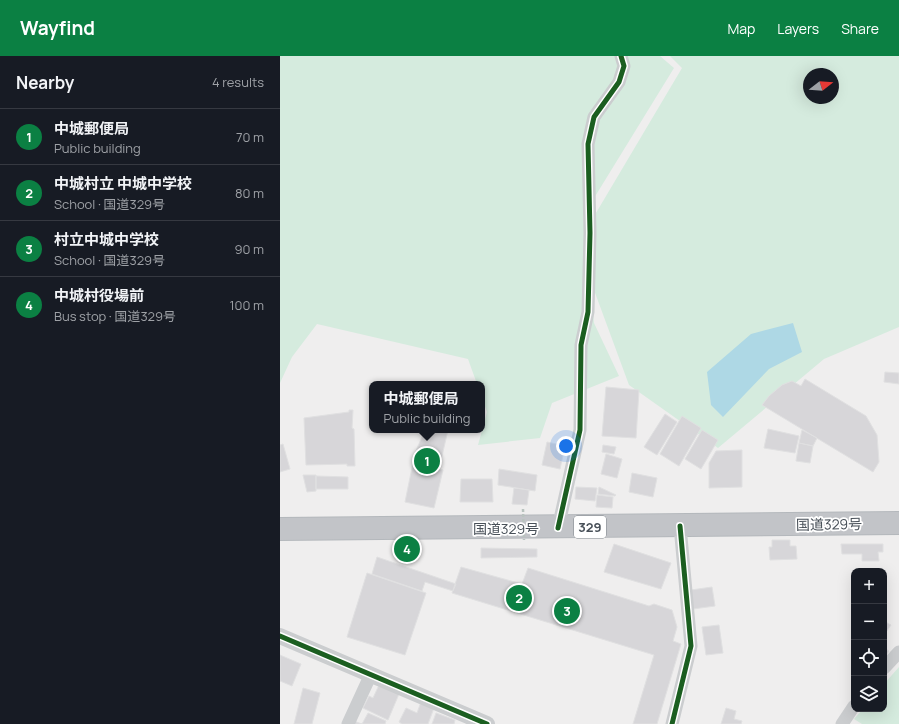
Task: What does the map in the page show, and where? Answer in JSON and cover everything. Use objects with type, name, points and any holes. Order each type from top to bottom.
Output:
[{"type":"highway","name":"国道329号","points":[[280,529],[558,528],[899,523]]},
{"type":"street","points":[[558,528],[580,430],[581,345],[588,312],[590,233],[588,144],[594,117],[619,82],[624,66],[622,56]]},
{"type":"street","points":[[672,724],[691,646],[680,526]]},
{"type":"street","points":[[280,636],[487,724]]},
{"type":"street","points":[[887,665],[899,652]]},
{"type":"street","points":[[348,724],[371,674]]},
{"type":"street","points":[[842,724],[851,710]]},
{"type":"path","points":[[523,509],[524,540]]},
{"type":"green space","points":[[280,56],[660,56],[674,68],[583,216],[594,323],[619,376],[552,403],[540,438],[478,445],[481,433],[485,433],[485,419],[487,412],[485,406],[485,381],[476,381],[468,359],[317,324],[292,357],[280,383]]},
{"type":"green space","points":[[670,56],[899,56],[899,327],[824,359],[718,448],[629,385],[594,290],[593,218],[682,68]]},
{"type":"green space","points":[[899,667],[899,724],[862,724],[854,719],[860,712],[887,712],[887,681]]},
{"type":"water","points":[[793,323],[802,352],[769,369],[723,417],[711,405],[707,372],[751,334]]},
{"type":"building","points":[[885,372],[899,373],[899,384],[884,382]]},
{"type":"building","points":[[805,379],[866,416],[877,435],[879,462],[873,472],[762,405],[769,396],[782,385],[792,381],[801,386]]},
{"type":"building","points":[[606,387],[639,390],[636,438],[602,436]]},
{"type":"building","points":[[349,410],[353,410],[352,428],[354,429],[355,466],[347,466],[347,464],[306,465],[304,418],[349,412]]},
{"type":"building","points":[[665,414],[677,422],[657,455],[644,447]]},
{"type":"building","points":[[682,416],[701,428],[679,466],[660,454]]},
{"type":"building","points":[[768,429],[799,436],[795,453],[764,448]]},
{"type":"building","points":[[702,430],[718,440],[701,469],[685,459]]},
{"type":"building","points":[[802,430],[817,438],[813,446],[799,443]]},
{"type":"building","points":[[424,433],[447,433],[439,469],[443,470],[434,508],[405,502],[415,453]]},
{"type":"building","points":[[547,442],[565,446],[560,469],[542,465]]},
{"type":"building","points":[[799,443],[813,446],[810,463],[796,461]]},
{"type":"building","points":[[283,444],[290,469],[280,472],[280,445]]},
{"type":"building","points":[[603,445],[616,447],[614,454],[602,452]]},
{"type":"building","points":[[742,450],[742,487],[709,488],[709,463],[716,451]]},
{"type":"building","points":[[606,454],[622,459],[617,478],[601,474]]},
{"type":"building","points":[[499,469],[537,475],[535,491],[498,485]]},
{"type":"building","points":[[632,473],[657,478],[653,497],[629,492]]},
{"type":"building","points":[[303,475],[316,475],[316,491],[307,492]]},
{"type":"building","points":[[316,476],[348,477],[348,489],[316,489]]},
{"type":"building","points":[[461,479],[492,479],[493,502],[460,502]]},
{"type":"building","points":[[576,487],[597,488],[595,501],[575,499]]},
{"type":"building","points":[[599,487],[616,495],[598,494]]},
{"type":"building","points":[[514,488],[529,490],[527,505],[512,504]]},
{"type":"building","points":[[597,495],[613,497],[612,508],[596,507]]},
{"type":"building","points":[[772,540],[790,540],[790,546],[796,546],[797,559],[770,560],[769,547],[772,547]]},
{"type":"building","points":[[614,544],[671,563],[661,589],[604,572]]},
{"type":"building","points":[[841,544],[883,544],[883,552],[878,552],[879,561],[862,561],[862,554],[842,554]]},
{"type":"building","points":[[481,548],[537,549],[537,557],[481,558]]},
{"type":"building","points":[[377,557],[456,584],[453,591],[425,582],[422,591],[372,574]]},
{"type":"building","points":[[461,567],[522,584],[528,568],[649,606],[654,604],[672,610],[677,627],[673,641],[681,644],[657,724],[633,724],[654,655],[452,593]]},
{"type":"building","points":[[367,573],[426,593],[405,655],[347,637]]},
{"type":"building","points":[[712,587],[715,606],[693,609],[691,590]]},
{"type":"building","points":[[887,623],[891,625],[887,631]]},
{"type":"building","points":[[719,625],[723,653],[706,655],[702,627]]},
{"type":"building","points":[[280,655],[301,664],[292,686],[280,681]]},
{"type":"building","points":[[379,685],[399,694],[388,720],[363,708],[369,696],[373,698]]},
{"type":"building","points":[[303,688],[320,693],[312,724],[294,724]]},
{"type":"building","points":[[421,702],[434,708],[428,724],[402,724],[399,722],[406,708],[417,713]]},
{"type":"building","points":[[726,708],[736,711],[734,719],[742,721],[741,724],[721,724]]},
{"type":"building","points":[[368,713],[386,721],[385,724],[362,724]]},
{"type":"building","points":[[436,713],[455,720],[454,724],[432,724]]},
{"type":"building","points":[[354,721],[362,724],[353,724]]},
{"type":"cycle path","points":[[558,528],[580,430],[581,345],[588,312],[590,233],[588,144],[594,117],[619,82],[624,66],[621,56]]},
{"type":"cycle path","points":[[672,724],[691,646],[680,526]]},
{"type":"cycle path","points":[[280,636],[487,724]]},
{"type":"place","name":"中城郵便局","points":[[427,461]]},
{"type":"place","name":"中城村役場前","points":[[407,549]]},
{"type":"place","name":"中城村立 中城中学校","points":[[519,598]]},
{"type":"place","name":"村立中城中学校","points":[[567,611]]}]
